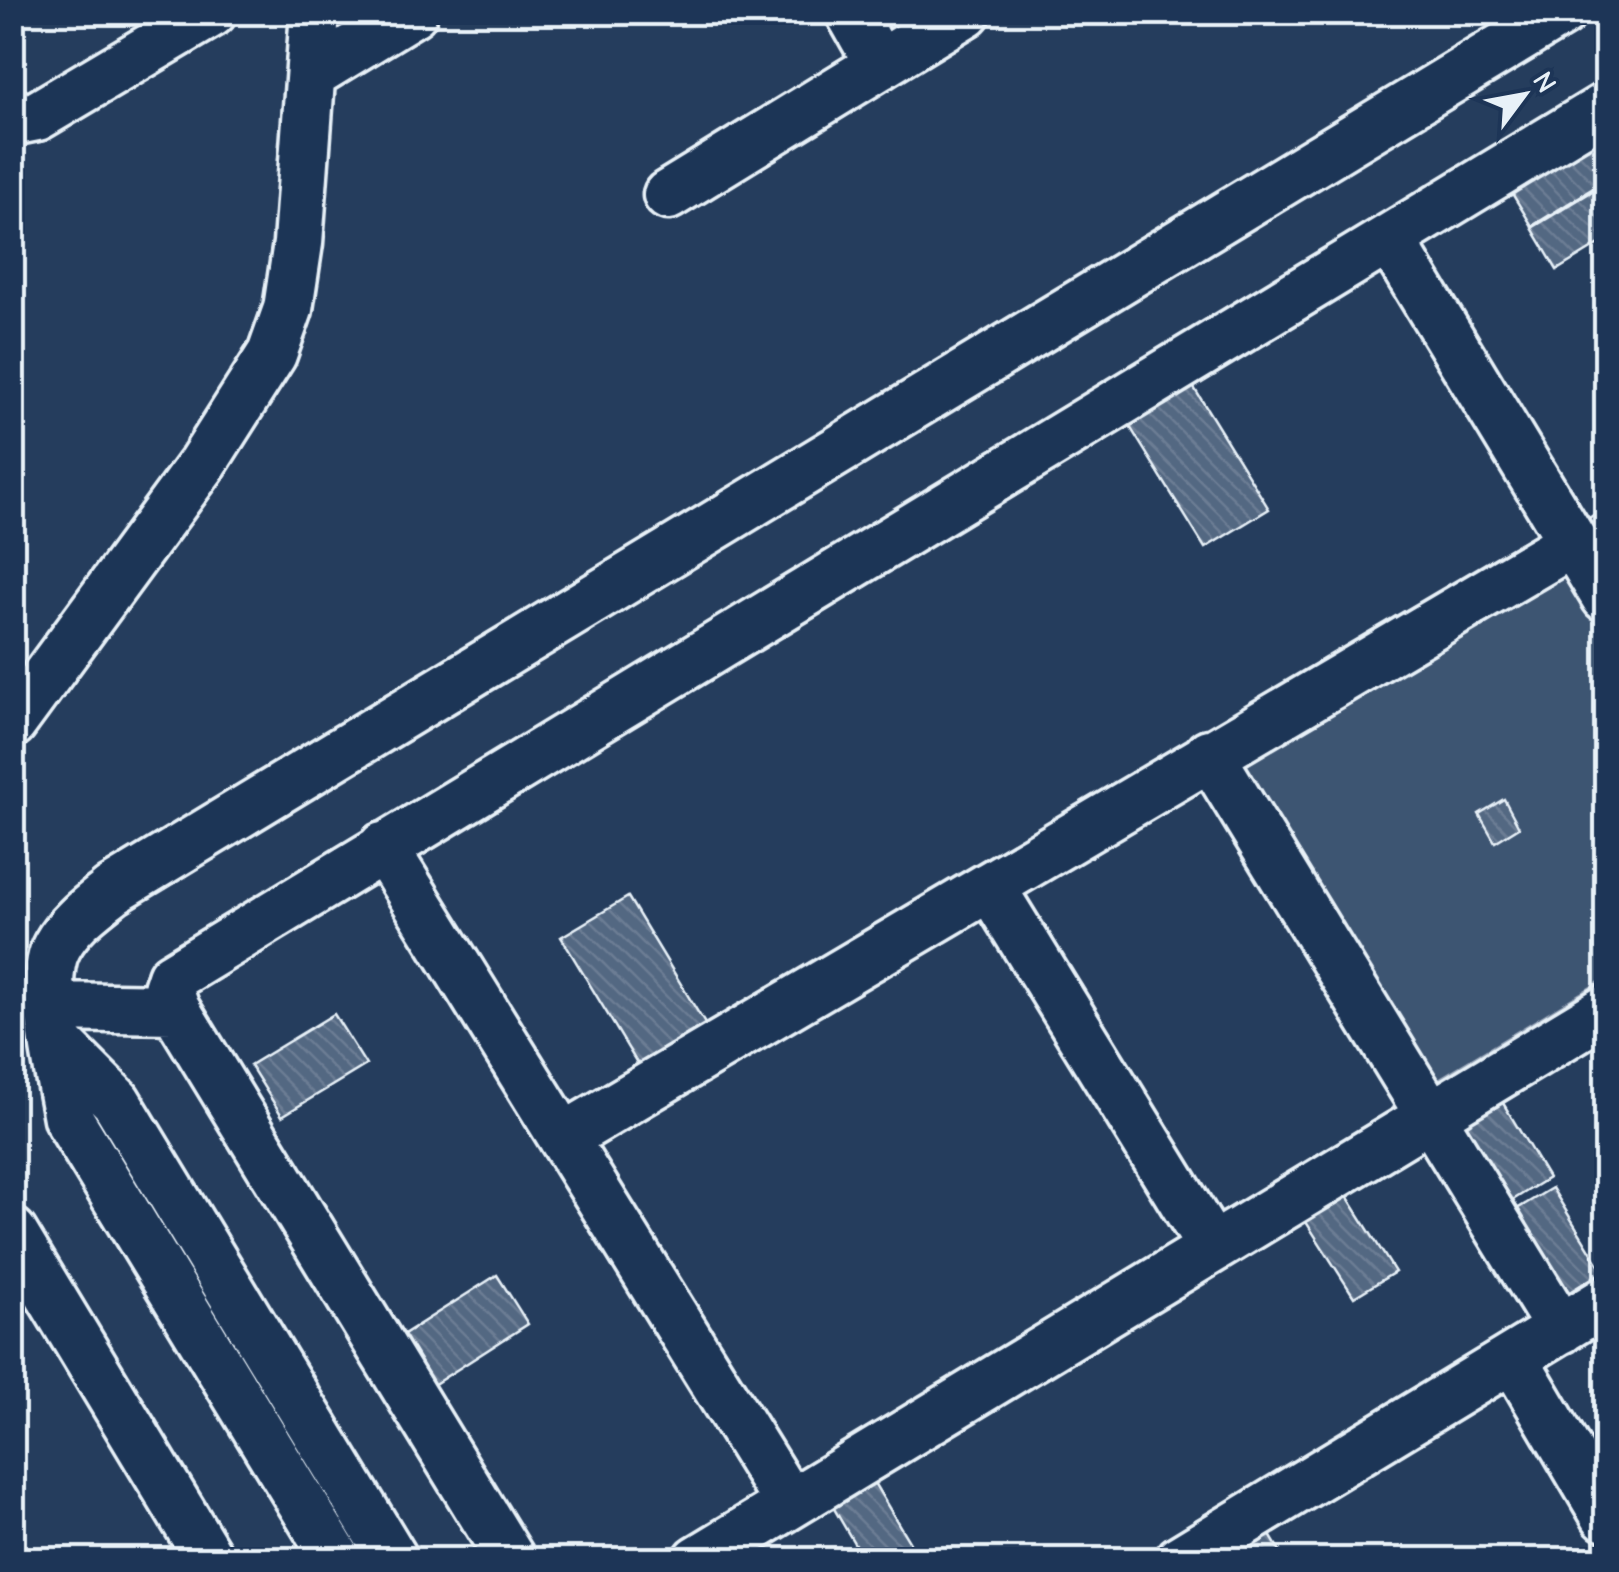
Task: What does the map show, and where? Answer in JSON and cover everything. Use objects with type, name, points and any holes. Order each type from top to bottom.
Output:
[{"type":"street","points":[[12,112],[22,119],[37,116],[212,12]]},
{"type":"street","points":[[12,722],[202,464],[272,354],[288,309],[298,243],[315,12]]},
{"type":"street","points":[[313,73],[413,12]]},
{"type":"street","points":[[850,12],[880,65]]},
{"type":"street","points":[[668,195],[966,12]]},
{"type":"street","points":[[337,1560],[68,1118],[53,1023],[33,960],[54,949],[75,920],[113,890],[1562,12]]},
{"type":"street","points":[[511,1560],[175,1009],[168,989],[172,977],[1606,107]]},
{"type":"street","points":[[1390,240],[1606,596]]},
{"type":"street","points":[[563,1138],[1574,542]]},
{"type":"street","points":[[1209,754],[1560,1329]]},
{"type":"street","points":[[382,847],[789,1503]]},
{"type":"street","points":[[990,886],[1211,1246]]},
{"type":"street","points":[[53,1023],[175,1009]]},
{"type":"street","points":[[698,1560],[1606,1010]]},
{"type":"street","points":[[53,1023],[116,1102],[394,1560]]},
{"type":"street","points":[[12,1232],[210,1560]]},
{"type":"street","points":[[1180,1560],[1606,1301]]},
{"type":"street","points":[[1513,1358],[1606,1516]]},
{"type":"shaded area","points":[[1565,562],[1606,631],[1606,978],[1437,1080],[1242,759]]},
{"type":"building","points":[[1606,134],[1606,180],[1532,226],[1505,182]]},
{"type":"building","points":[[1606,183],[1606,240],[1557,270],[1532,228]]},
{"type":"building","points":[[1191,383],[1269,509],[1205,548],[1127,422]]},
{"type":"building","points":[[1606,507],[1606,546],[1589,518]]},
{"type":"building","points":[[1504,799],[1519,827],[1495,842],[1479,814]]},
{"type":"building","points":[[628,897],[707,1027],[640,1068],[561,937]]},
{"type":"building","points":[[334,1014],[366,1065],[282,1116],[250,1065]]},
{"type":"building","points":[[1500,1098],[1548,1178],[1508,1203],[1460,1122]]},
{"type":"building","points":[[1552,1188],[1603,1271],[1563,1296],[1512,1212]]},
{"type":"building","points":[[1347,1196],[1395,1272],[1354,1297],[1306,1222]]},
{"type":"building","points":[[497,1275],[528,1324],[433,1385],[401,1336]]},
{"type":"building","points":[[867,1471],[920,1560],[864,1560],[826,1495]]},
{"type":"building","points":[[1270,1535],[1285,1560],[1231,1560]]}]
